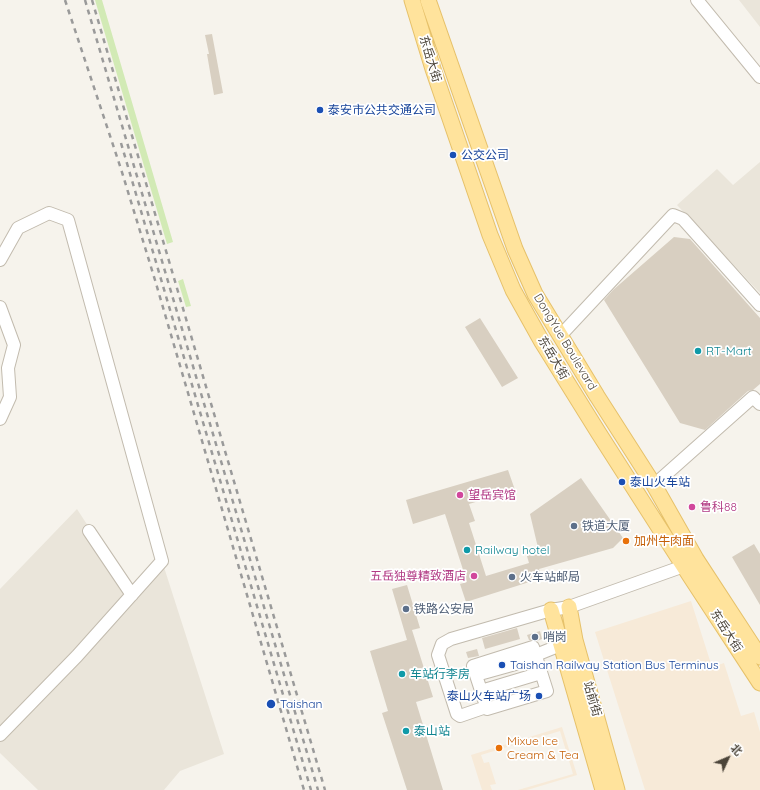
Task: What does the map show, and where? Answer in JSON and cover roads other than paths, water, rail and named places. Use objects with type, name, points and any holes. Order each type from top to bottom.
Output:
[{"type":"main road","name":"东岳大街","points":[[412,0],[432,69],[490,235],[513,290],[542,342],[690,562],[760,683]]},
{"type":"main road","name":"DongYue Boulevard","points":[[428,0],[515,249],[535,294],[654,485],[690,562],[760,657]]},
{"type":"main road","name":"站前街","points":[[569,607],[575,640],[617,790]]},
{"type":"main road","name":"站前街","points":[[551,610],[603,790]]},
{"type":"street","points":[[697,0],[760,77]]},
{"type":"street","points":[[0,260],[18,228],[49,213],[68,220],[162,561],[77,656],[0,735]]},
{"type":"street","points":[[560,336],[673,215],[683,219],[760,305]]},
{"type":"street","points":[[0,307],[14,345],[8,368],[10,398],[0,419]]},
{"type":"street","points":[[654,485],[753,396],[760,404]]},
{"type":"street","points":[[88,531],[132,594]]},
{"type":"street","points":[[575,640],[560,645],[539,666],[480,689],[460,716],[457,714],[438,655],[442,644],[451,639],[551,610],[569,607],[690,562]]},
{"type":"street","points":[[480,689],[539,666]]},
{"type":"railway","points":[[65,0],[121,169],[155,280],[304,790]]},
{"type":"railway","points":[[85,0],[318,790]]},
{"type":"railway","points":[[92,0],[325,790]]},
{"type":"railway","points":[[121,143],[311,790]]},
{"type":"place","name":"泰安市公共交通公司","points":[[320,110]]},
{"type":"place","name":"公交公司","points":[[453,155]]},
{"type":"place","name":"RT-Mart","points":[[698,351]]},
{"type":"place","name":"泰山火车站","points":[[622,482]]},
{"type":"place","name":"望岳宾馆","points":[[460,495]]},
{"type":"place","name":"鲁科88","points":[[692,507]]},
{"type":"place","name":"铁道大厦","points":[[574,526]]},
{"type":"place","name":"加州牛肉面","points":[[626,541]]},
{"type":"place","name":"Railway hotel","points":[[467,550]]},
{"type":"place","name":"五岳独尊精致酒店","points":[[474,576]]},
{"type":"place","name":"火车站邮局","points":[[512,577]]},
{"type":"place","name":"铁路公安局","points":[[406,609]]},
{"type":"place","name":"哨岗","points":[[535,637]]},
{"type":"place","name":"Taishan Railway Station Bus Terminus","points":[[502,665]]},
{"type":"place","name":"车站行李房","points":[[402,674]]},
{"type":"place","name":"泰山火车站广场","points":[[539,696]]},
{"type":"place","name":"Taishan","points":[[271,704]]},
{"type":"place","name":"泰山站","points":[[406,731]]},
{"type":"place","name":"Mixue Ice Cream & Tea","points":[[499,748]]}]
